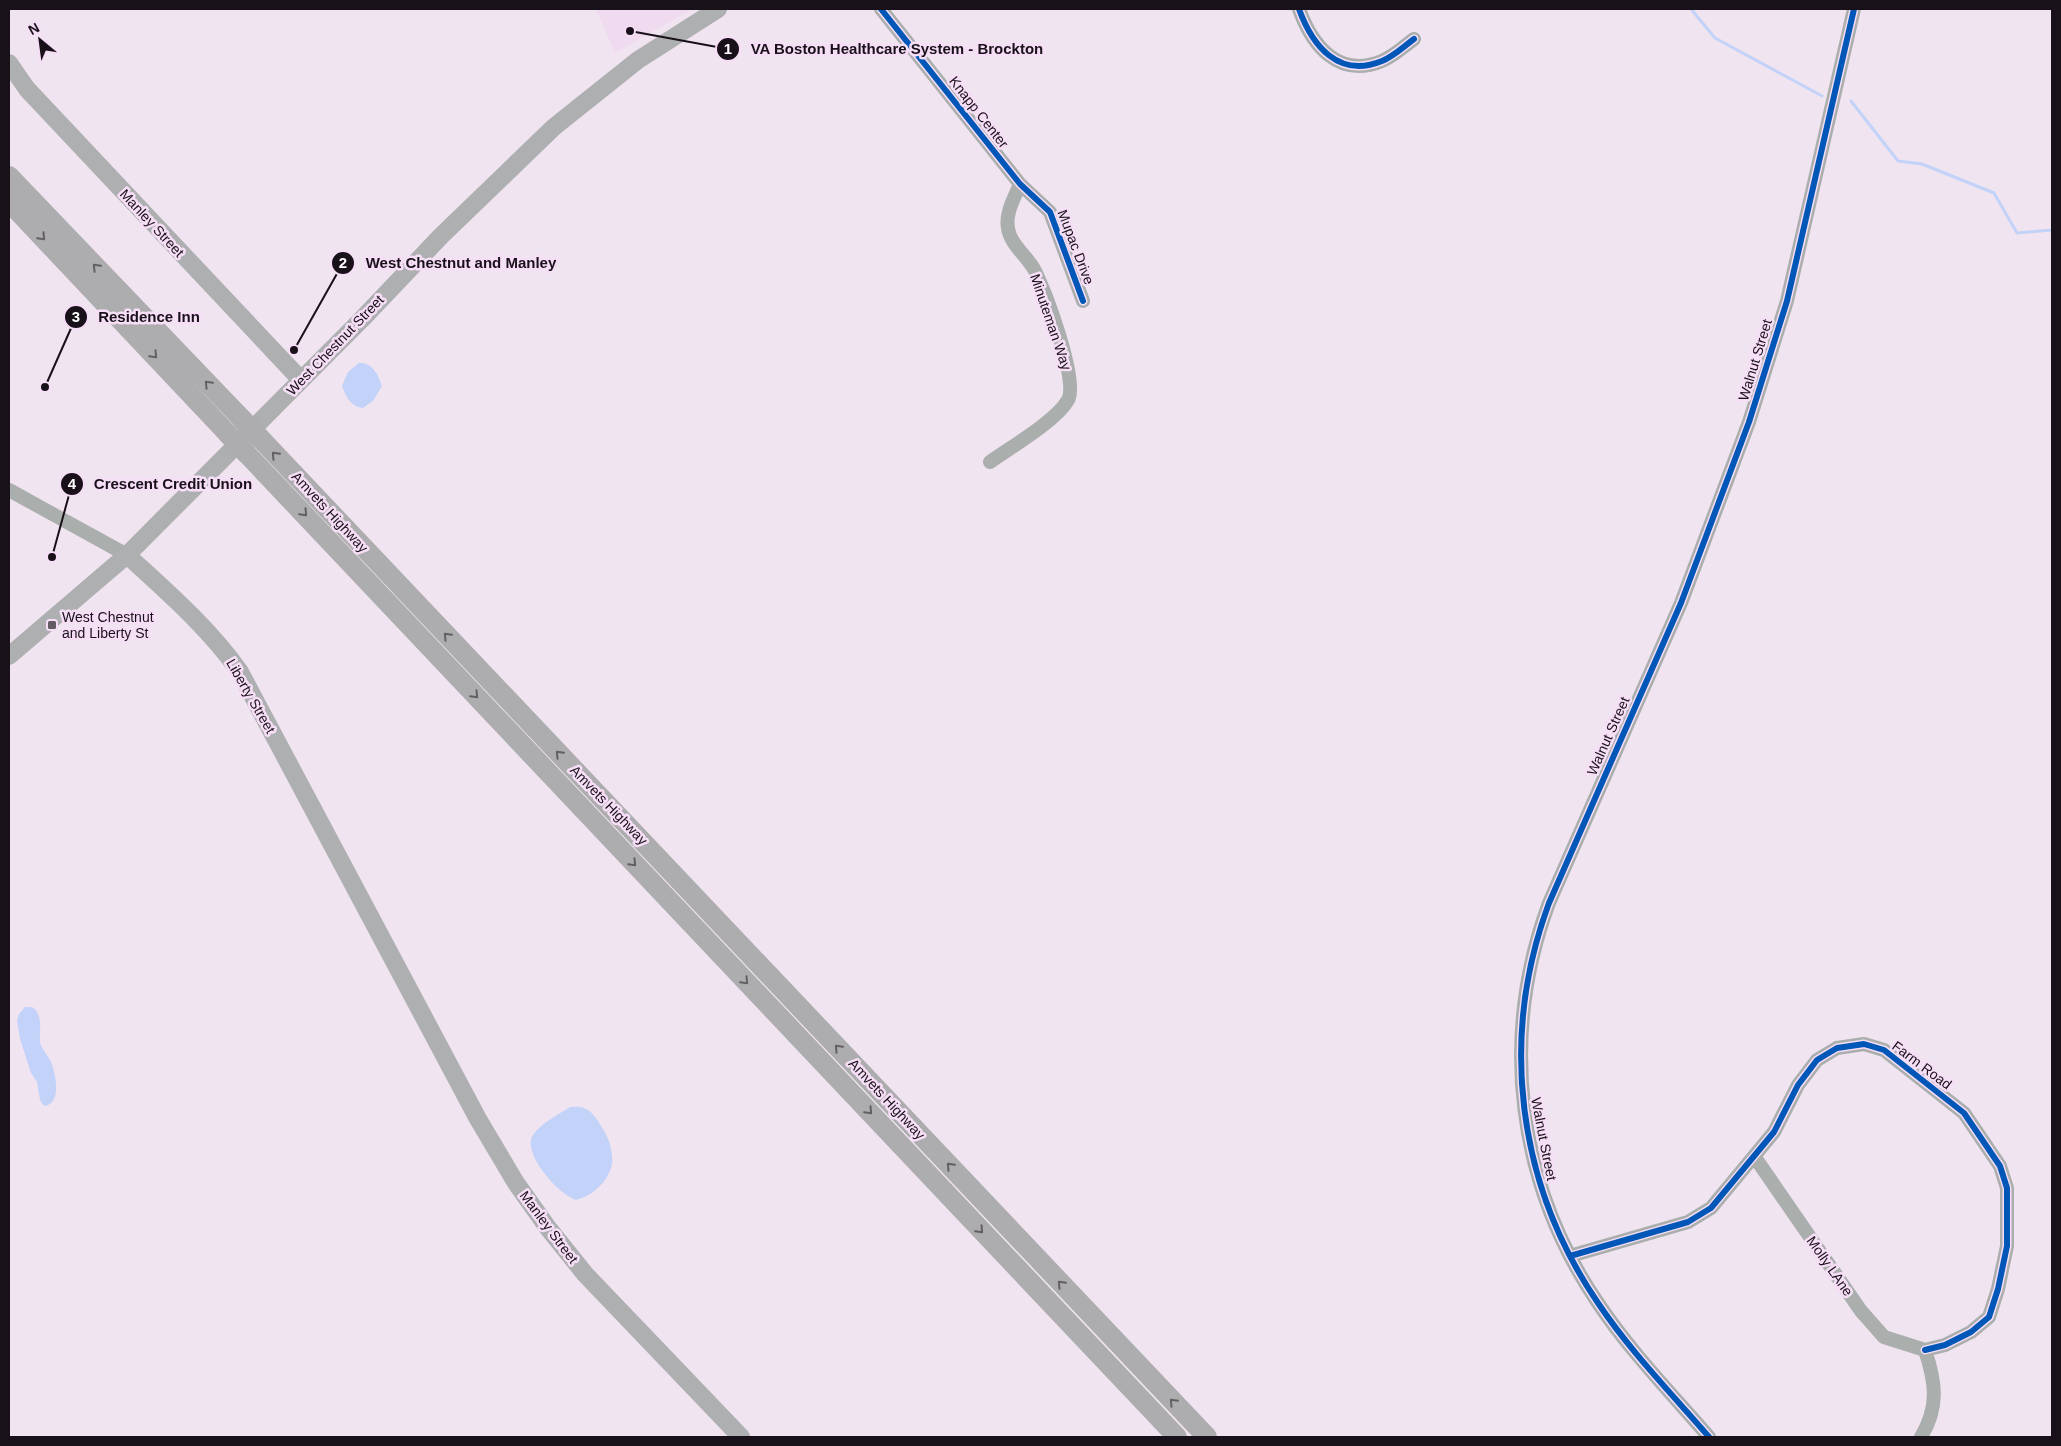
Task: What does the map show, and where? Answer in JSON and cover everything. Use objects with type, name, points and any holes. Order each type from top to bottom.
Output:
[{"type":"highway","name":"Amvets Highway","points":[[9,176],[242,419],[1207,1437]]},
{"type":"highway","name":"Amvets Highway","points":[[9,202],[1177,1437]]},
{"type":"main road","name":"West Chestnut Street","points":[[9,656],[127,555],[441,236],[554,126],[638,60],[718,9]]},
{"type":"main road","name":"Manley Street","points":[[9,63],[26,89],[301,380]]},
{"type":"main road","name":"Liberty Street","points":[[127,555],[196,619],[240,672],[406,982]]},
{"type":"main road","name":"Manley Street","points":[[406,982],[486,1134],[537,1213],[572,1259],[611,1303],[741,1437]]},
{"type":"street","name":"Knapp Center","points":[[881,9],[1020,184]]},
{"type":"street","points":[[1299,9],[1308,31],[1318,46],[1331,57],[1347,64],[1365,65],[1384,60],[1414,39]]},
{"type":"street","name":"Walnut Street","points":[[1708,1437],[1613,1324],[1588,1288],[1552,1220],[1542,1192],[1524,1115],[1520,1044],[1524,998],[1530,964],[1540,926],[1558,879],[1681,603],[1751,414],[1786,301],[1854,9]]},
{"type":"street","name":"Mupac Drive","points":[[1020,184],[1050,212],[1083,301]]},
{"type":"street","name":"Minuteman Way","points":[[990,462],[1055,414],[1068,401],[1071,388],[1067,364],[1041,286],[1034,269],[1012,239],[1008,230],[1008,215],[1020,184]]},
{"type":"street","name":"Liberty Street","points":[[9,490],[127,555]]},
{"type":"street","name":"Farm Road","points":[[1570,1256],[1688,1222],[1711,1208],[1774,1132],[1798,1085],[1817,1060],[1837,1048],[1864,1044],[1884,1050],[1964,1113],[2000,1166],[2006,1188],[2007,1246],[1998,1289],[1989,1317],[1972,1332],[1945,1345],[1925,1350]]},
{"type":"street","name":"Molly LAne","points":[[1754,1156],[1867,1317],[1884,1337],[1925,1350]]},
{"type":"street","points":[[1921,1437],[1930,1421],[1934,1401],[1931,1369],[1925,1350]]},
{"type":"shaded area","points":[[596,9],[692,9],[615,53]]},
{"type":"water","points":[[359,363],[368,364],[371,367],[382,386],[373,401],[363,408],[355,406],[350,401],[342,386],[348,372]]},
{"type":"water","points":[[25,1007],[32,1007],[40,1018],[40,1042],[55,1074],[56,1088],[53,1100],[50,1104],[44,1106],[40,1100],[37,1082],[31,1073],[20,1039],[17,1021],[19,1014]]},
{"type":"water","points":[[570,1107],[584,1108],[595,1116],[607,1136],[612,1155],[610,1170],[602,1184],[590,1194],[576,1200],[560,1190],[544,1172],[532,1152],[531,1143],[533,1135],[540,1127]]},
{"type":"waterway","points":[[1691,9],[1715,38],[1822,96]]},
{"type":"waterway","points":[[1851,101],[1898,161],[1922,164],[1994,193],[2017,233],[2052,230]]},
{"type":"cycle path","points":[[881,9],[1020,184],[1050,212],[1083,301]]},
{"type":"cycle path","points":[[1299,9],[1311,35],[1319,46],[1340,62],[1352,66],[1382,61],[1414,39]]},
{"type":"cycle path","points":[[1709,1437],[1651,1372],[1610,1321],[1571,1257],[1549,1209],[1534,1160],[1524,1109],[1521,1058],[1524,1006],[1533,954],[1549,903],[1681,603],[1749,422],[1787,301],[1854,9]]},
{"type":"cycle path","points":[[1570,1256],[1688,1222],[1711,1208],[1774,1132],[1798,1085],[1817,1060],[1837,1048],[1864,1044],[1884,1050],[1964,1113],[2000,1166],[2007,1188],[2007,1246],[1998,1289],[1989,1317],[1971,1332],[1945,1345],[1925,1350]]},
{"type":"place","name":"VA Boston Healthcare System - Brockton","points":[[630,31]]},
{"type":"place","name":"West Chestnut and Manley","points":[[294,350]]},
{"type":"place","name":"Residence Inn","points":[[45,387]]},
{"type":"place","name":"Crescent Credit Union","points":[[52,557]]},
{"type":"place","name":"West Chestnut and Liberty St","points":[[52,625]]}]
